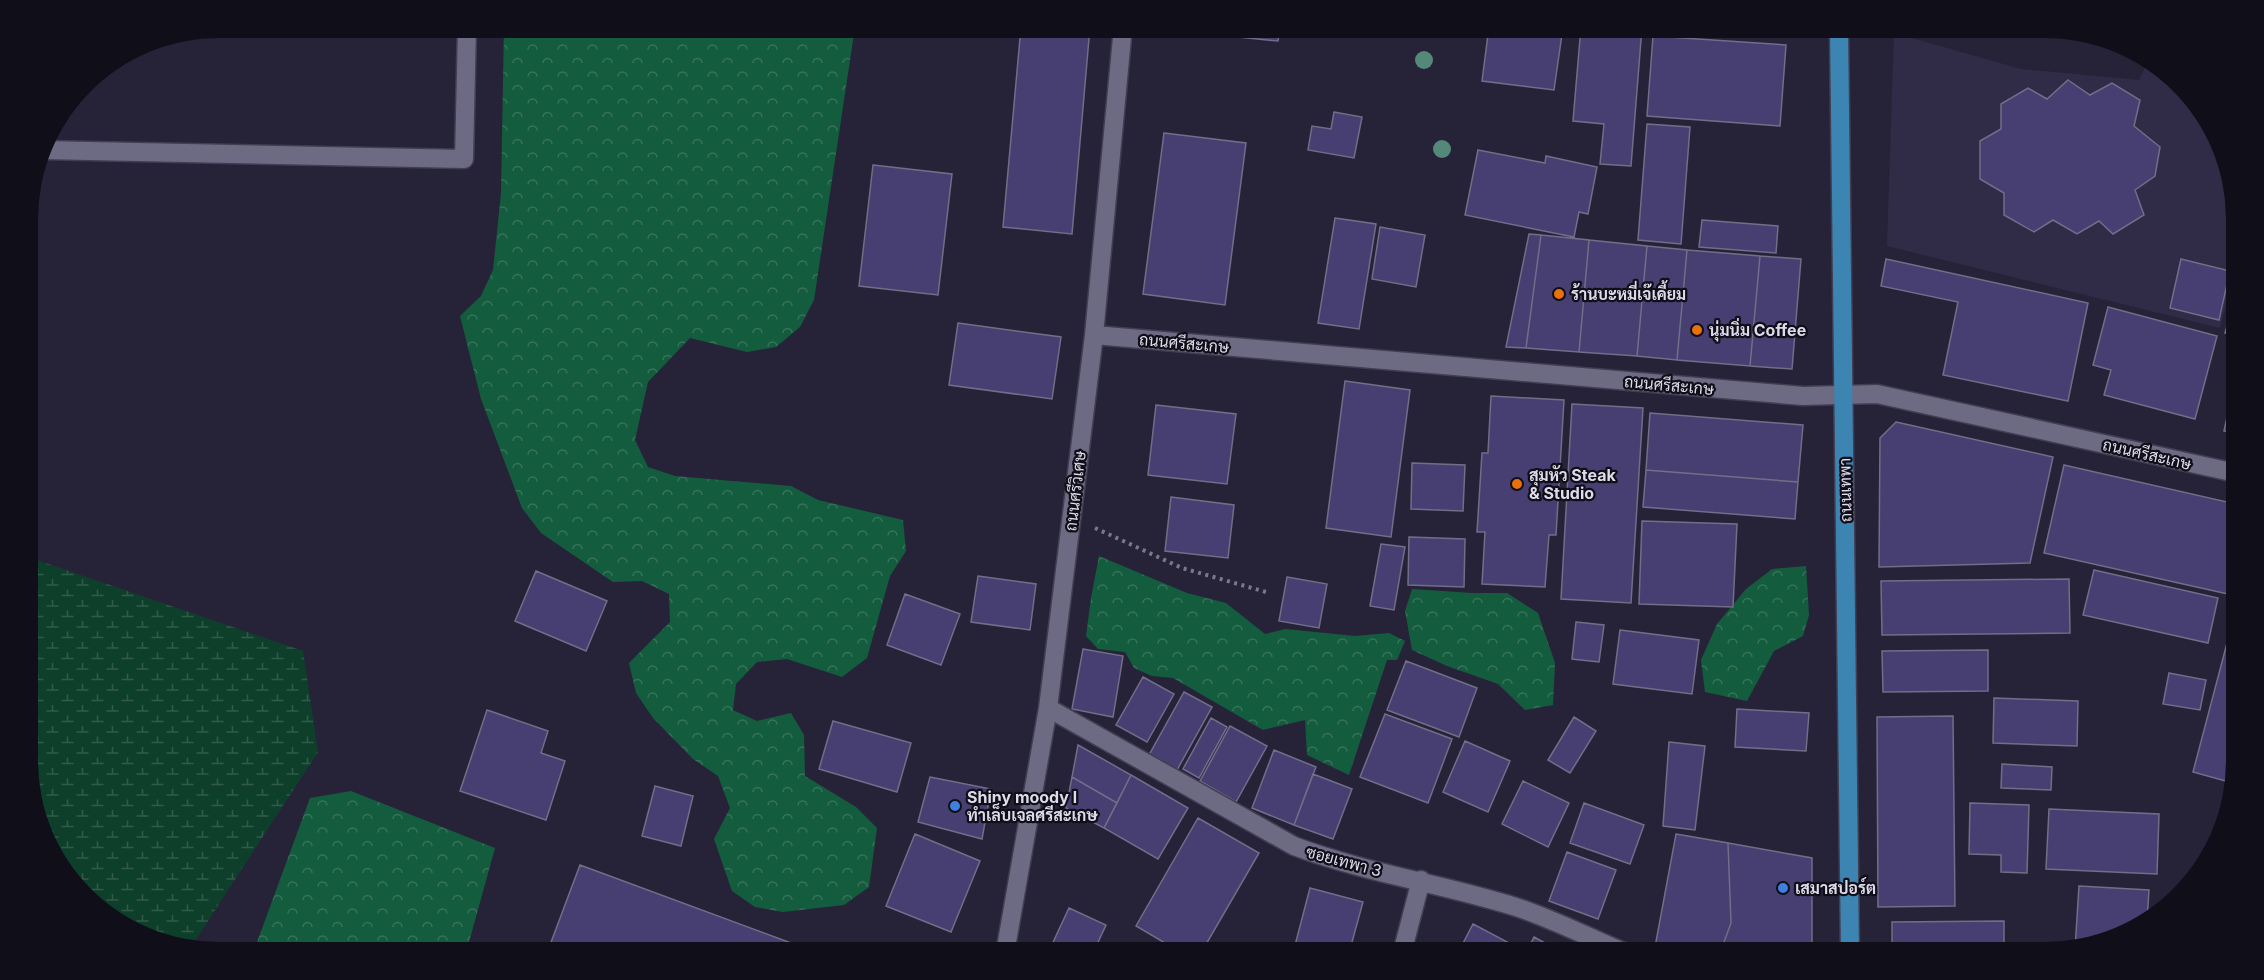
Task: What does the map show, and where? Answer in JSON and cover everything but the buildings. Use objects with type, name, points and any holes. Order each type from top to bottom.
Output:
[{"type":"main road","name":"ถนนเทพา","points":[[1839,38],[1850,942]]},
{"type":"street","points":[[51,150],[464,159],[467,38]]},
{"type":"street","name":"ถนนศรีวิเศษ","points":[[1007,942],[1048,708],[1094,335],[1122,38]]},
{"type":"street","name":"ถนนศรีสะเกษ","points":[[1094,335],[1803,396],[1877,394],[2226,471]]},
{"type":"street","name":"ซอยเทพา 3","points":[[1048,708],[1294,846],[1329,859],[1421,880],[1518,907],[1600,942]]},
{"type":"street","points":[[1405,942],[1421,880]]},
{"type":"path","points":[[1071,522],[1098,529],[1182,567],[1266,592]]},
{"type":"shaded area","points":[[1894,38],[1912,38],[2021,69],[2139,80],[2145,68],[2156,75],[2189,108],[2213,149],[2225,195],[2226,304],[2220,328],[1887,246]]},
{"type":"green space","points":[[504,38],[853,38],[814,300],[800,327],[776,347],[747,352],[690,338],[648,382],[635,440],[648,467],[675,476],[791,486],[818,500],[903,520],[906,551],[890,576],[867,658],[842,677],[787,659],[757,662],[736,684],[733,710],[757,721],[791,713],[804,735],[805,776],[856,807],[877,828],[869,887],[844,905],[783,912],[755,907],[732,891],[714,839],[730,808],[718,776],[693,759],[653,718],[636,693],[629,663],[670,622],[669,594],[642,581],[613,582],[541,533],[522,508],[481,399],[460,316],[481,296],[493,270],[501,193]]},
{"type":"green space","points":[[1099,556],[1187,593],[1226,603],[1265,634],[1285,629],[1355,636],[1389,633],[1405,641],[1397,660],[1387,660],[1349,775],[1307,755],[1305,720],[1263,730],[1173,678],[1152,676],[1134,668],[1125,652],[1098,649],[1086,636]]},
{"type":"green space","points":[[37,560],[303,651],[318,752],[195,941],[149,929],[108,905],[75,872],[62,852],[51,831],[39,785],[37,762]]},
{"type":"green space","points":[[1806,566],[1809,615],[1803,636],[1774,651],[1747,701],[1705,692],[1701,660],[1717,624],[1746,589],[1772,569]]},
{"type":"green space","points":[[1412,589],[1507,593],[1538,613],[1555,663],[1553,705],[1525,710],[1498,684],[1447,666],[1412,650],[1405,611]]},
{"type":"green space","points":[[351,791],[495,848],[469,942],[257,942],[310,798]]},
{"type":"place","name":"ร้านบะหมี่เจ๊เคี้ยม","points":[[1559,294]]},
{"type":"place","name":"นุ่มนิ่ม Coffee","points":[[1697,330]]},
{"type":"place","name":"สุมหัว Steak & Studio","points":[[1517,484]]},
{"type":"place","name":"Shiny moody l ทำเล็บเจลศรีสะเกษ","points":[[955,806]]},
{"type":"place","name":"เสมาสปอร์ต","points":[[1783,888]]}]
